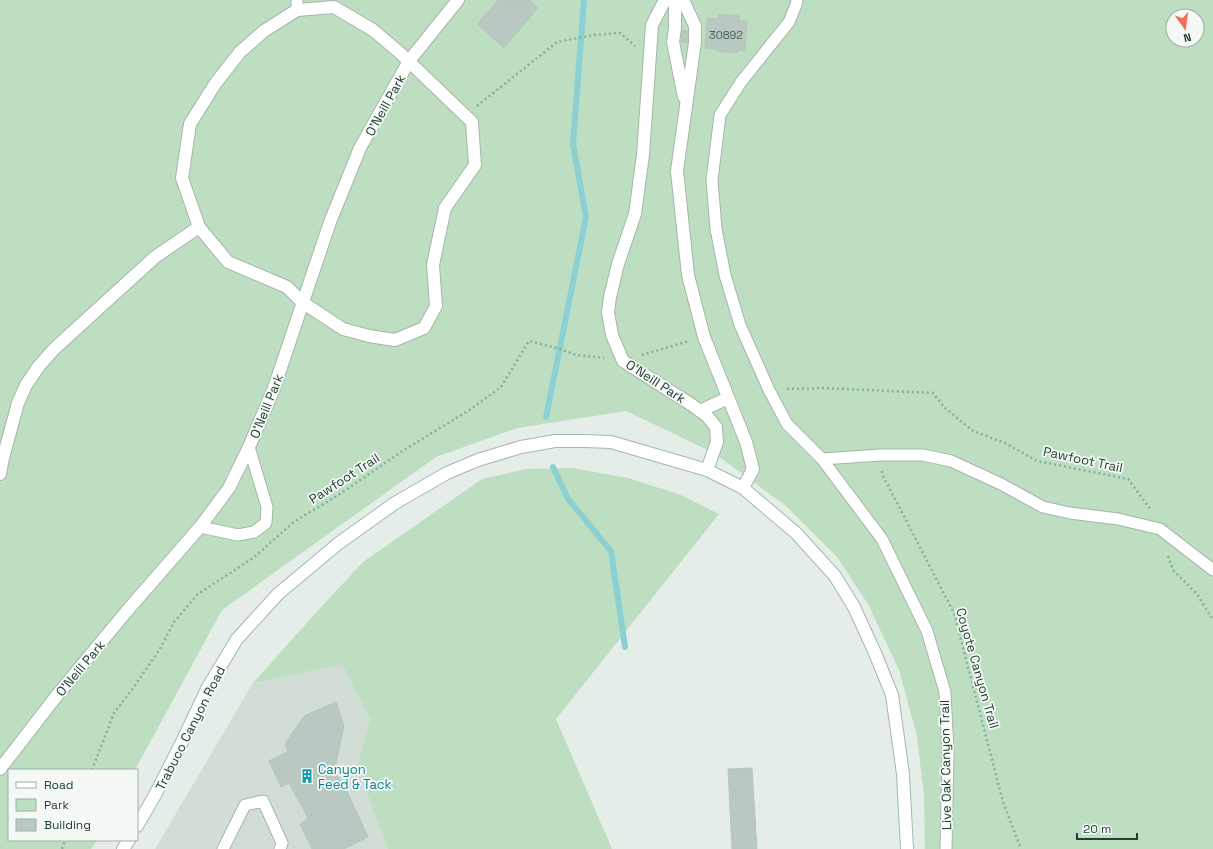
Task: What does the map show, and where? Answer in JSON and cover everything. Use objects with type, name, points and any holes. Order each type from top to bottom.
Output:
[{"type":"street","name":"O'Neill Park","points":[[0,769],[58,694],[126,612],[200,527],[229,488],[249,447],[274,388],[330,222],[360,148],[409,61],[458,0]]},
{"type":"street","name":"O'Neill Park","points":[[665,0],[652,25],[643,155],[634,214],[618,264],[608,312],[612,335],[623,361],[656,383],[680,396],[707,416],[716,427],[717,442],[707,470]]},
{"type":"street","points":[[675,0],[675,28],[673,42],[687,108]]},
{"type":"street","points":[[683,0],[695,26],[695,42],[687,108],[677,172],[688,275],[704,337],[746,442],[753,469],[743,488]]},
{"type":"street","points":[[297,5],[334,7],[373,30],[409,61],[472,122],[475,164],[445,208],[433,265],[436,306],[424,328],[396,340],[369,336],[343,329],[302,302],[287,287],[228,262],[199,227],[182,178],[190,124],[215,84],[240,52],[297,5]]},
{"type":"street","points":[[0,474],[18,403],[26,385],[39,366],[54,349],[155,258],[199,227]]},
{"type":"street","points":[[700,411],[728,398]]},
{"type":"street","name":"Trabuco Canyon Road","points":[[138,824],[180,746],[208,686],[237,639],[278,594],[339,543],[395,503],[447,473],[478,460],[521,447],[555,441],[585,440],[611,442],[707,470],[743,488],[796,533],[835,576],[854,607],[892,695],[903,774],[907,849]]},
{"type":"lane","name":"Live Oak Canyon Trail","points":[[797,0],[789,22],[741,82],[720,115],[712,180],[716,229],[725,275],[740,325],[769,390],[787,424],[822,460],[882,539],[927,631],[945,692],[948,752],[946,849]]},
{"type":"lane","points":[[200,527],[238,535],[254,532],[266,523],[267,507],[249,447]]},
{"type":"lane","points":[[822,460],[880,455],[923,455],[952,461],[1001,484],[1044,507],[1070,513],[1118,519],[1160,529],[1213,570]]},
{"type":"lane","points":[[223,849],[245,805],[263,801],[282,843],[280,849]]},
{"type":"path","points":[[466,116],[557,42],[594,35],[620,33],[635,47],[651,39]]},
{"type":"path","name":"Pawfoot Trail","points":[[92,769],[114,713],[132,691],[156,655],[174,622],[198,594],[253,558],[295,521],[337,496],[401,452],[471,409],[501,387],[529,341],[576,355],[623,361],[682,343]]},
{"type":"path","name":"Pawfoot Trail","points":[[769,390],[823,388],[933,393],[944,407],[973,431],[1005,443],[1037,461],[1128,479],[1151,510],[1160,529],[1173,570],[1197,594],[1213,620]]},
{"type":"path","name":"Coyote Canyon Trail","points":[[880,455],[882,474],[954,613],[1003,802],[1021,849]]},
{"type":"shaded area","points":[[342,663],[370,719],[357,767],[388,849],[155,849],[253,683]]},
{"type":"green space","points":[[0,0],[1213,0],[1213,849],[925,849],[924,796],[917,736],[899,670],[868,604],[837,557],[786,506],[714,453],[626,411],[517,428],[436,457],[222,610],[136,769],[8,769],[8,841],[96,841],[91,849],[0,849]]},
{"type":"green space","points":[[572,468],[628,478],[681,495],[719,514],[556,719],[612,849],[388,849],[357,767],[370,719],[342,664],[253,683],[363,562],[482,479],[526,469]]},
{"type":"building","points":[[498,0],[529,0],[538,8],[504,48],[477,24]]},
{"type":"building","points":[[718,14],[740,16],[739,21],[747,21],[745,51],[737,50],[737,53],[716,51],[716,49],[705,48],[707,18],[718,19]]},
{"type":"building","points":[[682,30],[690,31],[689,43],[681,42]]},
{"type":"building","name":"Canyon Feed & Tack","points":[[336,702],[344,726],[335,769],[342,785],[344,784],[368,837],[344,849],[312,849],[300,824],[308,818],[289,783],[281,787],[269,761],[288,751],[285,744],[304,716]]},
{"type":"building","points":[[752,768],[757,849],[732,849],[728,769]]},
{"type":"waterway","points":[[546,417],[586,217],[573,144],[584,0]]},
{"type":"waterway","points":[[553,467],[568,499],[611,551],[625,647]]},
{"type":"place","name":"Canyon Feed & Tack","points":[[307,776]]}]
